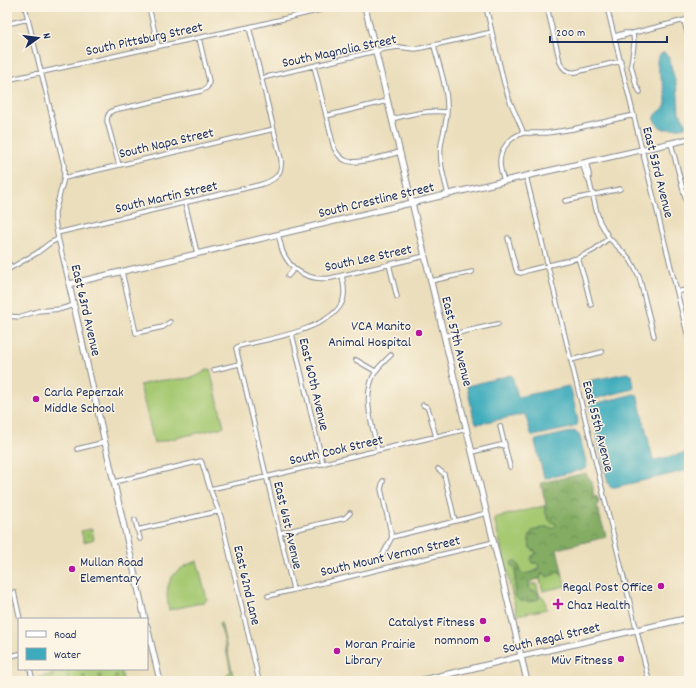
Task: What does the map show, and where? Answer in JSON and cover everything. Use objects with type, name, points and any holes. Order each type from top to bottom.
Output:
[{"type":"street","name":"East 63rd Avenue","points":[[25,7],[63,160],[64,178],[55,212],[58,239],[145,618]]},
{"type":"street","points":[[149,7],[158,46]]},
{"type":"street","name":"South Pittsburg Street","points":[[7,80],[333,7]]},
{"type":"street","name":"East 57th Avenue","points":[[365,7],[528,681]]},
{"type":"street","points":[[486,7],[506,87],[523,133]]},
{"type":"street","points":[[547,7],[562,68],[570,72],[576,72],[621,61]]},
{"type":"street","name":"East 53rd Avenue","points":[[607,7],[689,341]]},
{"type":"street","points":[[7,24],[28,19]]},
{"type":"street","points":[[615,37],[689,20]]},
{"type":"street","points":[[684,21],[689,40]]},
{"type":"street","points":[[249,27],[274,129]]},
{"type":"street","name":"South Magnolia Street","points":[[262,78],[390,48],[398,47],[417,49],[492,32]]},
{"type":"street","points":[[633,33],[634,44],[631,64],[636,85],[640,92]]},
{"type":"street","points":[[119,165],[108,121],[108,113],[114,110],[201,91],[208,87],[209,81],[199,38]]},
{"type":"street","points":[[434,46],[445,89],[447,105],[441,152],[442,169],[448,194]]},
{"type":"street","points":[[314,66],[334,148],[340,157],[348,161],[357,162],[400,152]]},
{"type":"street","points":[[326,116],[387,101]]},
{"type":"street","points":[[392,119],[424,112],[447,112]]},
{"type":"street","points":[[504,181],[500,162],[501,153],[503,148],[510,140],[518,135],[523,133],[560,131],[634,115]]},
{"type":"street","name":"South Napa Street","points":[[64,178],[274,129]]},
{"type":"street","name":"South Martin Street","points":[[57,233],[268,183],[278,175],[282,163],[274,129]]},
{"type":"street","name":"South Crestline Street","points":[[69,284],[584,162],[689,139]]},
{"type":"street","points":[[671,143],[689,213]]},
{"type":"street","points":[[584,162],[589,174],[592,195],[600,222],[609,238],[631,261],[639,276],[654,336]]},
{"type":"street","name":"East 55th Avenue","points":[[526,176],[649,681]]},
{"type":"street","points":[[565,202],[620,188]]},
{"type":"street","points":[[185,203],[197,253]]},
{"type":"street","points":[[278,234],[285,257],[294,269],[288,276]]},
{"type":"street","points":[[508,238],[518,273],[523,273],[529,270],[578,258],[594,250],[609,238]]},
{"type":"street","points":[[7,270],[58,239]]},
{"type":"street","name":"South Lee Street","points":[[294,269],[308,276],[326,278],[425,256]]},
{"type":"street","points":[[578,258],[591,305]]},
{"type":"street","points":[[7,260],[11,267]]},
{"type":"street","points":[[389,264],[397,297]]},
{"type":"street","points":[[122,272],[136,333],[163,327],[170,322]]},
{"type":"street","points":[[431,281],[472,272]]},
{"type":"street","points":[[292,334],[334,314],[340,307],[344,298],[342,275]]},
{"type":"street","points":[[677,292],[689,289]]},
{"type":"street","points":[[7,316],[19,317],[38,311],[61,309],[74,305]]},
{"type":"street","points":[[444,336],[498,324]]},
{"type":"street","name":"East 61st Avenue","points":[[292,334],[238,346],[236,348],[293,589]]},
{"type":"street","name":"East 60th Avenue","points":[[292,334],[323,464]]},
{"type":"street","points":[[571,360],[602,352]]},
{"type":"street","points":[[378,450],[368,403],[370,385],[375,371],[391,355]]},
{"type":"street","points":[[356,360],[375,371]]},
{"type":"street","points":[[214,370],[239,364]]},
{"type":"street","points":[[423,405],[427,407],[429,411],[436,437]]},
{"type":"street","points":[[500,426],[510,467]]},
{"type":"street","name":"South Cook Street","points":[[210,489],[323,464],[467,429]]},
{"type":"street","points":[[77,449],[105,442]]},
{"type":"street","points":[[472,452],[505,444]]},
{"type":"street","name":"East 62nd Lane","points":[[114,482],[201,461],[219,511],[259,681]]},
{"type":"street","points":[[438,469],[444,474],[456,521]]},
{"type":"street","points":[[382,556],[392,537],[381,489],[383,481]]},
{"type":"street","points":[[138,530],[219,511]]},
{"type":"street","points":[[280,533],[345,518],[350,513]]},
{"type":"street","points":[[392,537],[487,514]]},
{"type":"street","points":[[135,520],[140,539]]},
{"type":"street","name":"South Mount Vernon Street","points":[[268,596],[494,542]]},
{"type":"street","points":[[14,592],[20,618]]},
{"type":"street","name":"South Regal Street","points":[[418,681],[689,618]]},
{"type":"street","points":[[148,630],[160,681]]},
{"type":"street","points":[[7,657],[18,654]]},
{"type":"street","points":[[30,670],[33,681]]},
{"type":"green space","points":[[210,369],[224,427],[154,443],[140,385],[159,380],[190,378]]},
{"type":"green space","points":[[586,473],[592,483],[593,496],[596,496],[599,500],[597,508],[606,537],[557,549],[563,576],[561,575],[560,571],[547,577],[544,573],[542,573],[540,579],[528,583],[528,588],[531,591],[536,591],[539,595],[539,599],[526,602],[519,600],[515,594],[516,570],[512,566],[511,562],[515,561],[519,566],[520,572],[524,574],[538,570],[539,566],[537,563],[532,563],[531,560],[532,556],[536,554],[536,552],[530,548],[529,539],[532,531],[545,527],[553,528],[556,525],[547,517],[541,483]]},
{"type":"green space","points":[[544,506],[547,516],[556,525],[553,528],[545,527],[532,532],[529,539],[530,548],[536,552],[532,563],[537,563],[539,566],[538,568],[533,572],[524,574],[520,572],[519,566],[512,566],[516,570],[515,593],[528,602],[538,599],[528,588],[528,584],[536,584],[540,597],[544,598],[547,609],[517,615],[494,518]]},
{"type":"green space","points":[[92,529],[94,539],[84,542],[81,531]]},
{"type":"green space","points":[[197,561],[207,599],[205,602],[169,610],[167,592],[171,579],[175,573]]},
{"type":"green space","points":[[560,571],[561,575],[563,576],[565,586],[543,591],[540,579],[542,573]]},
{"type":"green space","points":[[221,623],[233,675],[232,677],[209,681],[225,678],[227,677],[228,673],[231,672],[223,635],[219,624]]},
{"type":"green space","points":[[69,670],[121,670],[123,681],[37,681],[36,678]]},
{"type":"water","points":[[665,53],[669,58],[676,84],[679,112],[686,123],[685,127],[664,129],[656,123],[655,120],[656,115],[666,104],[657,63],[658,57]]},
{"type":"water","points":[[627,373],[632,375],[633,389],[594,399],[588,397],[585,385],[588,381]]},
{"type":"water","points":[[511,375],[518,397],[569,386],[578,421],[577,425],[571,428],[533,436],[525,414],[477,424],[474,420],[467,386]]},
{"type":"water","points":[[634,394],[637,395],[638,398],[653,459],[655,460],[689,452],[689,470],[611,488],[608,483],[590,405]]},
{"type":"water","points":[[575,431],[580,437],[587,466],[586,469],[547,478],[544,477],[535,442],[536,440]]},
{"type":"place","name":"VCA Manito Animal Hospital","points":[[419,333]]},
{"type":"place","name":"Carla Peperzak Middle School","points":[[36,399]]},
{"type":"place","name":"Mullan Road Elementary","points":[[72,569]]},
{"type":"place","name":"Regal Post Office","points":[[661,586]]},
{"type":"place","name":"Chaz Health","points":[[558,604]]},
{"type":"place","name":"Catalyst Fitness","points":[[483,621]]},
{"type":"place","name":"nomnom","points":[[487,639]]},
{"type":"place","name":"Moran Prairie Library","points":[[337,651]]},
{"type":"place","name":"Müv Fitness","points":[[621,659]]}]
